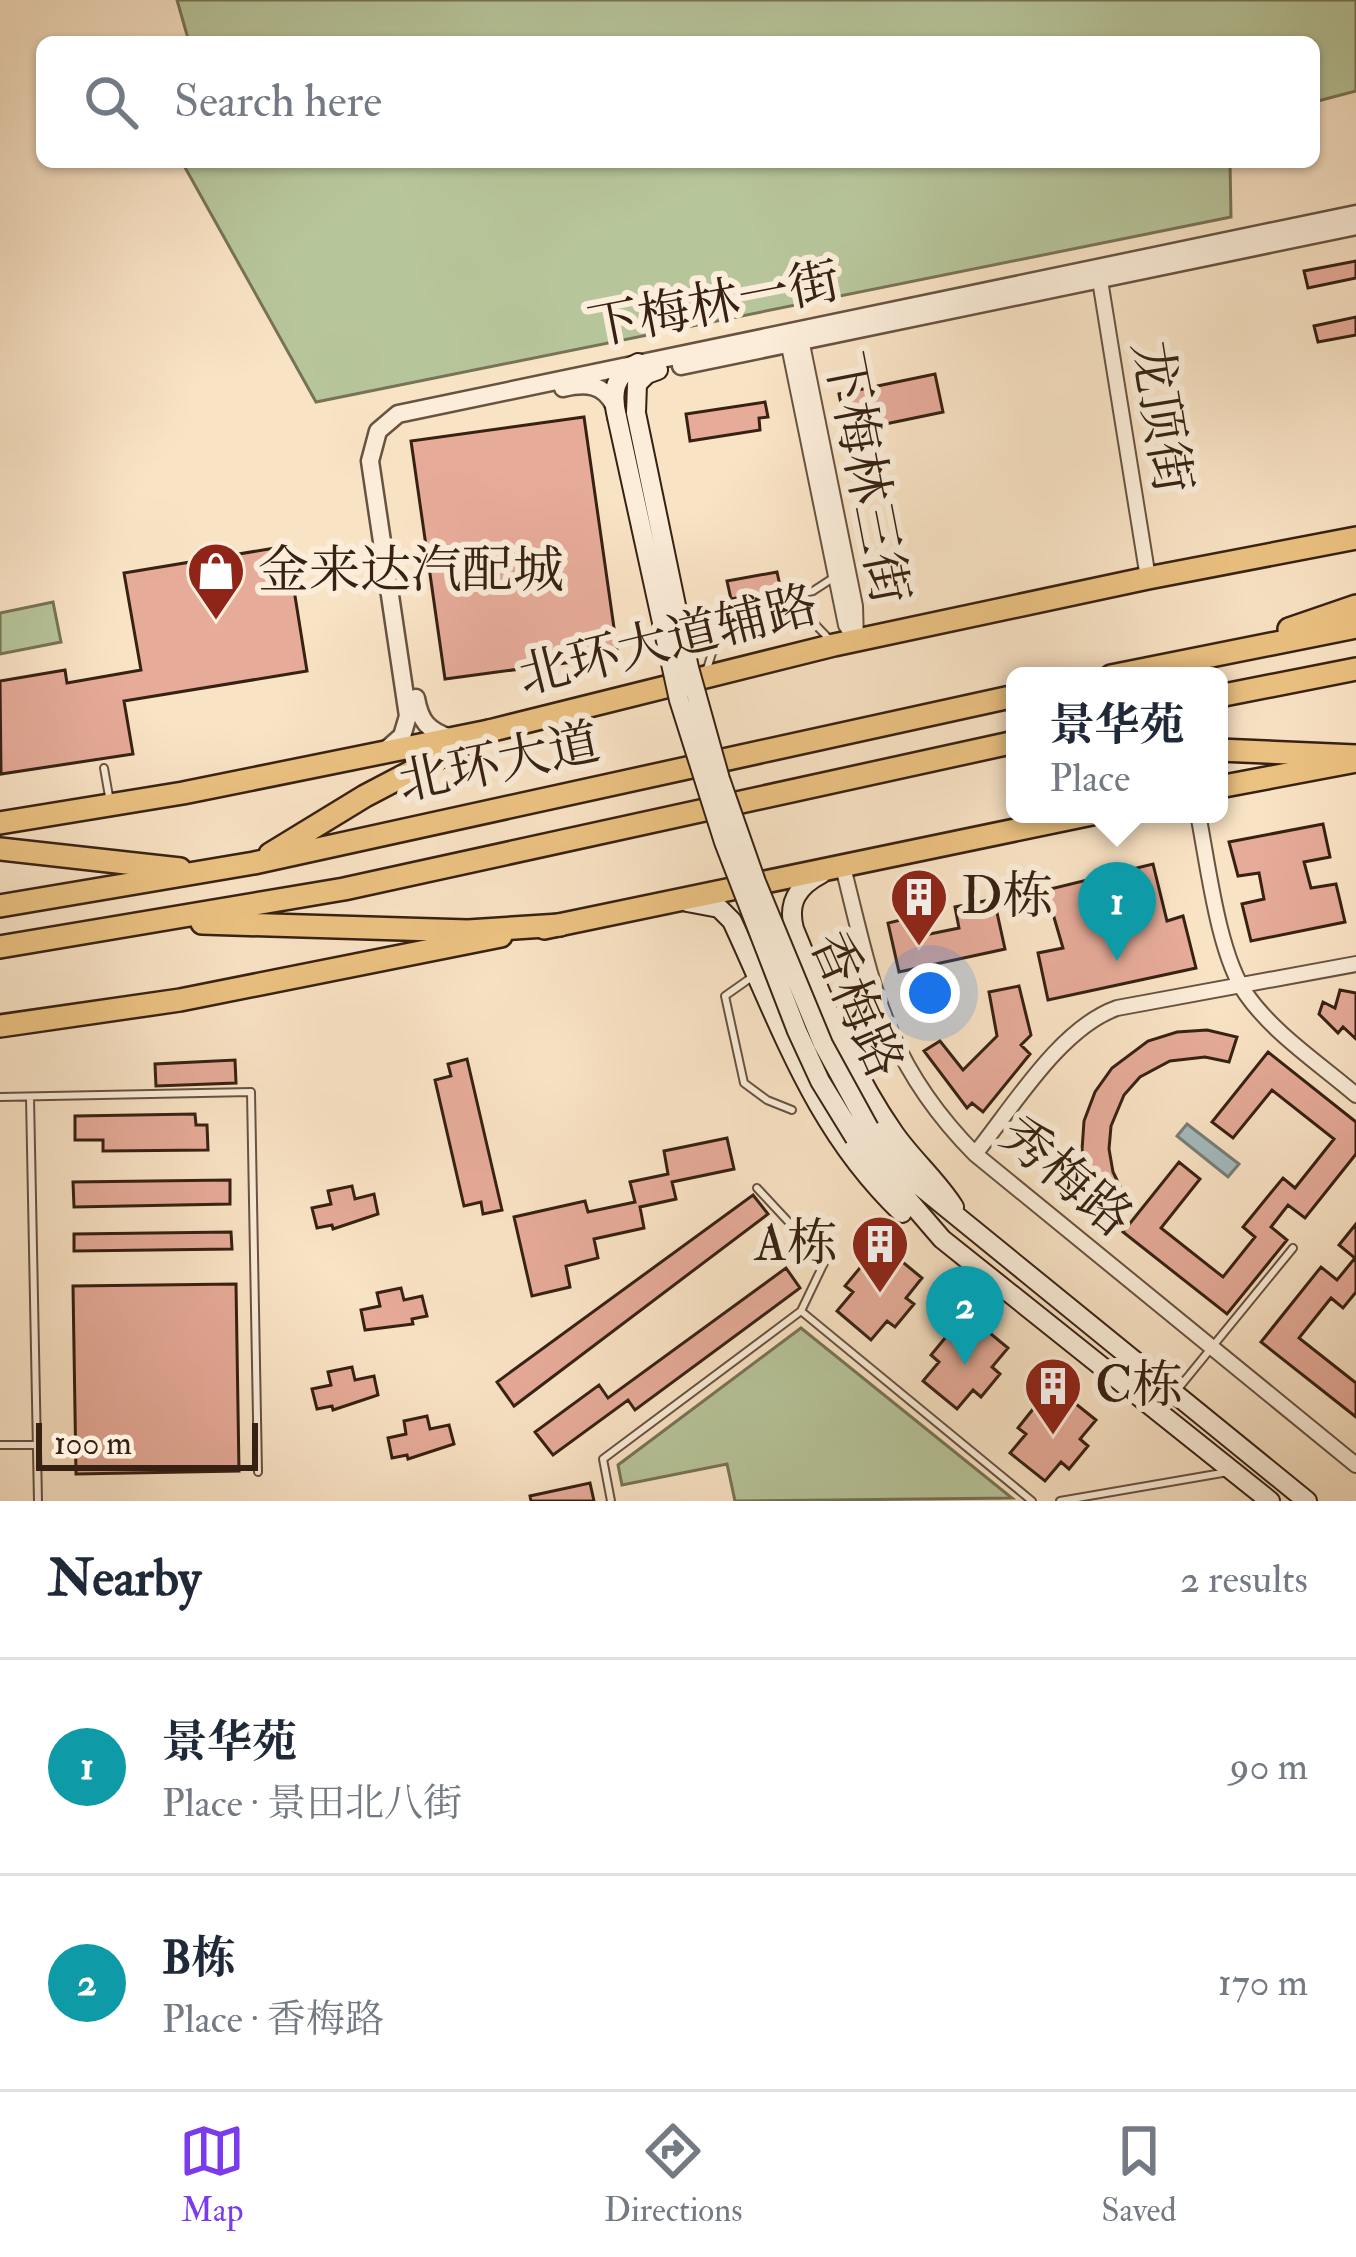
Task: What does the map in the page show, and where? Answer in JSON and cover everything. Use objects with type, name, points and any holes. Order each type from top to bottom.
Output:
[{"type":"main road","points":[[622,411],[620,376],[638,363]]},
{"type":"main road","points":[[622,411],[638,382],[658,370]]},
{"type":"main road","name":"香梅路","points":[[622,411],[679,700],[724,842],[820,1081],[942,1239],[1270,1501]]},
{"type":"main road","name":"北环大道辅路","points":[[0,823],[110,806],[489,731],[845,642],[1356,538]]},
{"type":"main road","points":[[1224,652],[1356,605]]},
{"type":"main road","points":[[1153,667],[1356,627]]},
{"type":"main road","points":[[1228,694],[1356,669]]},
{"type":"main road","name":"北环大道","points":[[0,906],[254,863],[1006,698]]},
{"type":"main road","points":[[254,863],[365,796],[489,731]]},
{"type":"main road","name":"北环大道","points":[[0,947],[344,889],[1006,744]]},
{"type":"main road","points":[[1228,751],[1356,758]]},
{"type":"main road","points":[[1228,786],[1356,758]]},
{"type":"main road","points":[[0,1026],[179,1000],[1049,823]]},
{"type":"main road","points":[[0,849],[205,873]]},
{"type":"main road","points":[[836,868],[795,894],[794,929],[868,1091],[896,1136],[962,1221]]},
{"type":"main road","points":[[677,901],[706,904],[725,913],[815,1104],[846,1151],[903,1214],[942,1239]]},
{"type":"main road","points":[[148,923],[468,931],[560,925]]},
{"type":"main road","points":[[745,951],[759,925],[782,924],[794,929]]},
{"type":"main road","name":"香梅路","points":[[862,1133],[916,1184],[1307,1501]]},
{"type":"street","name":"下梅林一街","points":[[658,370],[1356,214]]},
{"type":"street","name":"下梅林一街","points":[[1099,275],[1356,226]]},
{"type":"street","name":"龙顶街","points":[[1099,275],[1148,578]]},
{"type":"street","name":"下梅林一街","points":[[414,715],[370,467],[378,431],[404,410],[638,363],[795,341]]},
{"type":"street","name":"下梅林三街","points":[[795,341],[845,642]]},
{"type":"street","name":"下梅林三街","points":[[795,341],[855,606],[845,642]]},
{"type":"street","name":"下梅林一街","points":[[414,715],[380,471],[386,437],[417,417],[578,385],[601,388],[622,411]]},
{"type":"street","points":[[386,751],[414,715],[436,733],[452,738]]},
{"type":"street","points":[[1200,823],[1228,957],[1240,984],[1276,1027],[1356,1095]]},
{"type":"street","name":"秀梅路","points":[[836,868],[889,1036],[934,1108],[975,1154],[1356,1465]]},
{"type":"street","points":[[975,1154],[1072,1034],[1088,1022],[1117,1009],[1356,964]]},
{"type":"lane","points":[[706,676],[726,608],[813,592],[836,576]]},
{"type":"lane","points":[[788,596],[845,642]]},
{"type":"lane","points":[[104,768],[110,806]]},
{"type":"lane","points":[[755,974],[725,996],[744,1083],[792,1110]]},
{"type":"lane","points":[[0,1097],[251,1092],[258,1472]]},
{"type":"lane","points":[[30,1096],[38,1501]]},
{"type":"lane","points":[[611,1501],[603,1459],[801,1310],[825,1262],[757,1188]]},
{"type":"lane","points":[[1174,1392],[1293,1248]]},
{"type":"lane","points":[[801,1310],[1032,1501]]},
{"type":"lane","points":[[0,1445],[37,1445]]},
{"type":"lane","points":[[1060,1501],[1234,1471]]},
{"type":"green space","points":[[177,0],[1356,0],[1356,91],[1320,100],[1320,36],[187,36]]},
{"type":"green space","points":[[185,168],[1230,168],[1231,217],[316,402]]},
{"type":"green space","points":[[53,602],[61,642],[0,654],[0,613]]},
{"type":"green space","points":[[801,1328],[1012,1498],[735,1501],[727,1464],[622,1485],[618,1465]]},
{"type":"water","points":[[1187,1124],[1239,1164],[1228,1177],[1177,1136]]},
{"type":"building","points":[[1356,261],[1356,278],[1308,288],[1304,271]]},
{"type":"building","points":[[1356,317],[1356,335],[1318,342],[1314,326]]},
{"type":"building","points":[[935,374],[943,412],[847,432],[839,394]]},
{"type":"building","points":[[765,402],[768,417],[759,418],[760,430],[690,441],[686,414]]},
{"type":"building","points":[[584,417],[618,656],[445,679],[411,441]]},
{"type":"building","name":"金来达汽配城","points":[[287,546],[307,671],[124,701],[133,754],[1,774],[0,681],[65,670],[67,683],[141,670],[124,573]]},
{"type":"building","points":[[777,572],[781,590],[731,599],[727,581]]},
{"type":"building","points":[[783,605],[786,618],[736,627],[734,614]]},
{"type":"building","points":[[1323,824],[1330,857],[1304,862],[1311,888],[1336,884],[1345,922],[1251,941],[1242,904],[1264,899],[1259,873],[1238,876],[1229,842]]},
{"type":"building","points":[[1153,864],[1167,921],[1183,916],[1196,968],[1048,1000],[1038,953],[1063,948],[1046,890]]},
{"type":"building","points":[[994,899],[1005,949],[899,972],[888,923],[921,915],[925,935],[959,928],[955,907]]},
{"type":"building","points":[[1019,986],[1031,1035],[1021,1045],[1030,1054],[983,1112],[972,1103],[967,1108],[924,1051],[940,1041],[963,1070],[997,1036],[989,992]]},
{"type":"building","points":[[1340,990],[1356,993],[1356,1039],[1343,1027],[1338,1033],[1319,1014],[1323,1002],[1335,1008]]},
{"type":"building","points":[[1207,1030],[1237,1037],[1229,1062],[1205,1057],[1170,1061],[1140,1077],[1124,1095],[1111,1126],[1109,1149],[1124,1194],[1100,1207],[1087,1180],[1082,1150],[1084,1121],[1095,1092],[1112,1068],[1148,1041]]},
{"type":"building","points":[[1268,1052],[1356,1122],[1356,1154],[1305,1218],[1288,1205],[1271,1227],[1287,1240],[1227,1314],[1123,1232],[1179,1162],[1200,1179],[1161,1228],[1223,1277],[1255,1237],[1243,1227],[1283,1178],[1295,1188],[1334,1139],[1272,1090],[1233,1138],[1212,1122]]},
{"type":"building","points":[[467,1059],[502,1210],[483,1214],[481,1202],[464,1206],[435,1080],[451,1076],[448,1064]]},
{"type":"building","points":[[235,1060],[236,1083],[156,1086],[155,1064]]},
{"type":"building","points":[[195,1114],[196,1125],[207,1125],[208,1150],[103,1151],[103,1140],[75,1140],[75,1116]]},
{"type":"building","points":[[727,1138],[734,1169],[672,1182],[676,1199],[640,1207],[644,1228],[594,1239],[598,1258],[566,1266],[570,1287],[532,1296],[514,1217],[585,1201],[588,1212],[635,1202],[630,1182],[668,1174],[664,1151]]},
{"type":"building","points":[[230,1180],[230,1204],[74,1207],[73,1182]]},
{"type":"building","points":[[352,1186],[355,1199],[374,1194],[378,1214],[333,1229],[332,1225],[317,1228],[312,1208],[331,1204],[328,1191]]},
{"type":"building","points":[[753,1195],[768,1214],[514,1406],[497,1382]]},
{"type":"building","points":[[1356,1224],[1356,1292],[1343,1308],[1331,1298],[1299,1338],[1356,1383],[1356,1417],[1261,1342],[1321,1267],[1337,1280],[1355,1258],[1339,1245]]},
{"type":"building","points":[[231,1232],[232,1249],[74,1251],[74,1234]]},
{"type":"building","name":"A栋","points":[[888,1250],[922,1278],[906,1298],[914,1304],[895,1327],[887,1321],[871,1340],[837,1311],[853,1292],[845,1286],[864,1263],[872,1269]]},
{"type":"building","points":[[786,1268],[800,1288],[635,1410],[628,1400],[553,1455],[535,1432],[599,1385],[608,1398]]},
{"type":"building","points":[[236,1284],[239,1471],[76,1474],[73,1286]]},
{"type":"building","points":[[401,1288],[404,1300],[422,1296],[427,1316],[412,1319],[413,1324],[365,1330],[361,1310],[380,1306],[377,1293]]},
{"type":"building","points":[[974,1320],[1008,1348],[992,1367],[1000,1374],[981,1397],[973,1390],[957,1409],[923,1381],[939,1362],[931,1355],[950,1332],[958,1339]]},
{"type":"building","points":[[352,1367],[355,1380],[374,1376],[378,1395],[333,1410],[332,1406],[317,1409],[312,1389],[331,1385],[328,1372]]},
{"type":"building","name":"C栋","points":[[1061,1392],[1096,1420],[1080,1439],[1088,1446],[1069,1469],[1061,1462],[1045,1481],[1010,1453],[1026,1434],[1018,1428],[1037,1404],[1045,1411]]},
{"type":"building","points":[[427,1416],[430,1429],[449,1425],[454,1444],[408,1459],[407,1455],[392,1458],[388,1438],[406,1434],[404,1421]]},
{"type":"building","points":[[590,1483],[594,1501],[531,1501],[530,1496]]},
{"type":"place","name":"金来达汽配城","points":[[216,622]]},
{"type":"place","name":"D栋","points":[[919,948]]},
{"type":"place","name":"景华苑","points":[[1117,961]]},
{"type":"place","name":"A栋","points":[[880,1295]]},
{"type":"place","name":"B栋","points":[[965,1365]]},
{"type":"place","name":"C栋","points":[[1053,1437]]}]
